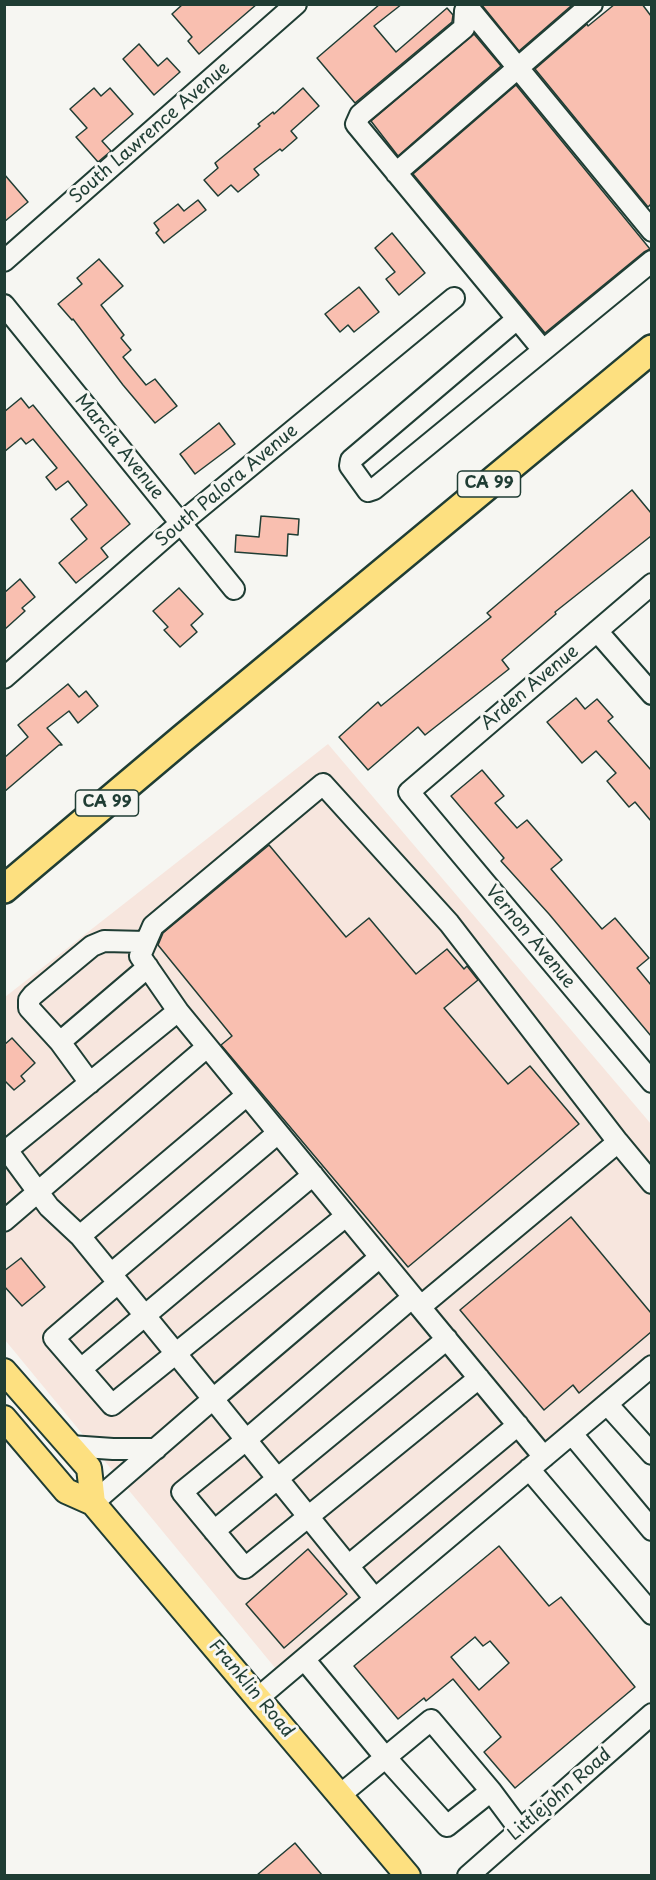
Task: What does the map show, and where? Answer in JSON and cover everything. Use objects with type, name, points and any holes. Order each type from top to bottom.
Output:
[{"type":"highway","name":"CA 99","points":[[4,889],[651,349]]},
{"type":"main road","points":[[4,1371],[89,1468],[93,1503]]},
{"type":"main road","name":"Franklin Road","points":[[4,1418],[66,1491],[93,1503],[408,1875]]},
{"type":"street","name":"South Lawrence Avenue","points":[[4,261],[296,4]]},
{"type":"street","points":[[467,5],[651,231]]},
{"type":"street","points":[[467,5],[464,28],[360,115],[356,124],[543,350]]},
{"type":"street","points":[[396,173],[585,7]]},
{"type":"street","points":[[517,319],[351,460],[350,466],[368,491],[374,489],[651,261]]},
{"type":"street","name":"South Palora Avenue","points":[[4,678],[181,523],[454,298]]},
{"type":"street","name":"Marcia Avenue","points":[[4,304],[234,589]]},
{"type":"street","name":"Arden Avenue","points":[[409,792],[651,584]]},
{"type":"street","points":[[597,631],[651,694]]},
{"type":"street","points":[[651,1183],[448,923],[323,784],[153,926],[140,956],[178,1011],[518,1425],[537,1463],[651,1614]]},
{"type":"street","name":"Vernon Avenue","points":[[409,792],[651,1082]]},
{"type":"street","points":[[90,1083],[60,1042],[29,1008],[29,1000],[33,994],[93,946],[104,941],[146,942]]},
{"type":"street","points":[[60,1042],[148,967]]},
{"type":"street","points":[[178,1011],[5,1150],[49,1207],[80,1236],[115,1278],[375,1599]]},
{"type":"street","points":[[4,1221],[207,1047]]},
{"type":"street","points":[[80,1236],[247,1095]]},
{"type":"street","points":[[278,1133],[115,1278],[54,1338],[112,1405],[346,1216]]},
{"type":"street","points":[[479,1378],[245,1568],[182,1492],[618,1142]]},
{"type":"street","points":[[81,1370],[313,1175]]},
{"type":"street","points":[[93,1503],[380,1257]]},
{"type":"street","points":[[214,1531],[447,1339]]},
{"type":"street","points":[[258,1698],[651,1366]]},
{"type":"street","points":[[607,1404],[648,1444]]},
{"type":"street","points":[[348,1566],[518,1425]]},
{"type":"street","points":[[572,1434],[651,1530]]},
{"type":"street","points":[[70,1446],[156,1449]]},
{"type":"street","points":[[304,1659],[385,1757],[447,1826],[491,1791]]},
{"type":"street","name":"Littlejohn Road","points":[[468,1875],[651,1714]]},
{"type":"street","points":[[340,1795],[430,1720],[491,1791],[520,1830]]},
{"type":"shaded area","points":[[328,744],[651,1124],[651,1357],[276,1669],[5,1340],[5,997]]},
{"type":"building","points":[[183,4],[257,4],[199,54],[188,41],[192,37],[172,14]]},
{"type":"building","points":[[380,4],[402,4],[374,26],[396,52],[447,8],[453,15],[452,22],[355,103],[317,58]]},
{"type":"building","points":[[481,4],[570,4],[571,6],[519,51]]},
{"type":"building","points":[[615,4],[642,4],[651,16],[651,204],[648,207],[535,69],[587,24],[588,26]]},
{"type":"building","points":[[474,34],[501,66],[398,156],[371,121]]},
{"type":"building","points":[[139,44],[158,66],[167,58],[180,72],[154,95],[123,59]]},
{"type":"building","points":[[516,85],[650,249],[545,333],[413,174]]},
{"type":"building","points":[[94,88],[101,96],[110,88],[133,114],[102,141],[111,151],[98,162],[76,137],[87,128],[70,109]]},
{"type":"building","points":[[303,88],[319,106],[291,131],[297,138],[254,169],[259,175],[238,192],[231,185],[218,196],[204,180],[218,168],[215,163]]},
{"type":"building","points":[[4,174],[28,202],[4,222]]},
{"type":"building","points":[[198,200],[206,210],[164,243],[156,233],[159,230],[154,223],[178,204],[184,211]]},
{"type":"building","points":[[392,233],[425,273],[399,295],[386,279],[395,272],[375,248]]},
{"type":"building","points":[[99,259],[123,286],[101,305],[124,335],[121,338],[131,350],[123,357],[146,385],[155,379],[177,406],[155,423],[73,319],[58,304],[82,284],[77,278]]},
{"type":"building","points":[[359,287],[379,312],[354,332],[348,325],[340,332],[325,314]]},
{"type":"building","points":[[21,398],[29,408],[33,405],[130,524],[101,548],[108,557],[76,583],[59,563],[87,539],[71,519],[87,505],[68,481],[56,490],[46,477],[57,468],[33,439],[26,444],[21,438],[4,452],[4,412]]},
{"type":"building","points":[[219,423],[235,444],[195,474],[180,454]]},
{"type":"building","points":[[632,490],[651,513],[651,536],[555,612],[556,614],[502,660],[509,669],[425,735],[418,727],[368,770],[339,737],[378,702],[381,706],[491,617],[487,613]]},
{"type":"building","points":[[261,516],[299,519],[298,535],[288,534],[287,556],[235,552],[236,535],[259,537]]},
{"type":"building","points":[[20,579],[35,597],[22,608],[25,611],[4,630],[4,593]]},
{"type":"building","points":[[179,588],[203,614],[191,625],[197,632],[180,647],[164,630],[168,627],[153,611]]},
{"type":"building","points":[[68,684],[79,697],[86,691],[98,706],[78,723],[69,711],[47,728],[62,745],[59,745],[4,792],[4,758],[28,737],[18,725]]},
{"type":"building","points":[[576,698],[585,709],[597,699],[613,717],[608,721],[651,770],[651,821],[635,802],[629,807],[607,781],[616,773],[596,751],[582,763],[547,722]]},
{"type":"building","points":[[482,770],[504,796],[495,803],[517,828],[527,820],[562,860],[551,869],[602,929],[615,918],[649,958],[637,968],[651,985],[651,1036],[549,914],[501,861],[504,858],[451,796]]},
{"type":"building","points":[[269,845],[346,937],[369,918],[416,974],[447,949],[464,969],[467,966],[478,980],[444,1008],[508,1084],[530,1066],[579,1124],[408,1267],[221,1045],[232,1036],[158,945],[163,933]]},
{"type":"building","points":[[12,1038],[35,1063],[21,1076],[25,1081],[14,1090],[4,1080],[4,1045]]},
{"type":"building","points":[[571,1217],[651,1313],[651,1332],[579,1393],[573,1385],[544,1410],[460,1310]]},
{"type":"building","points":[[21,1258],[45,1287],[22,1306],[4,1286],[4,1271]]},
{"type":"building","points":[[499,1546],[549,1606],[561,1597],[635,1687],[515,1788],[484,1752],[501,1737],[453,1679],[426,1701],[424,1698],[398,1719],[354,1666]],"holes":[[[475,1637],[483,1646],[490,1641],[509,1663],[479,1690],[451,1657]]]},
{"type":"building","points":[[308,1549],[347,1594],[284,1648],[246,1604]]},
{"type":"building","points":[[295,1843],[322,1875],[257,1875]]}]
